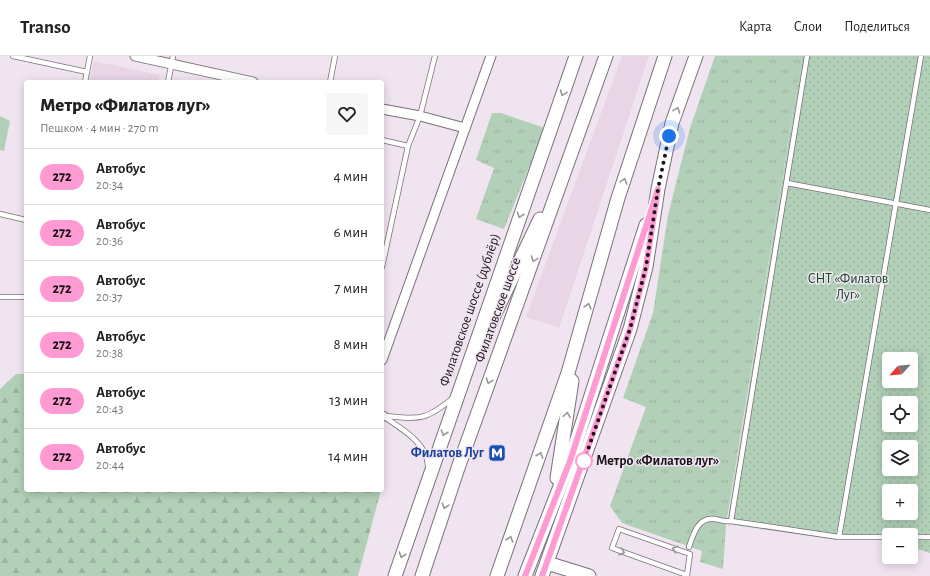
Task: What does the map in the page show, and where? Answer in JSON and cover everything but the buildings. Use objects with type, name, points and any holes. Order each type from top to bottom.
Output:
[{"type":"street","points":[[134,56],[173,60],[246,80]]},
{"type":"street","points":[[384,354],[491,56]]},
{"type":"street","name":"Филатовское шоссе (дублёр)","points":[[394,576],[576,56]]},
{"type":"street","name":"Филатовское шоссе","points":[[422,576],[458,468],[606,56]]},
{"type":"street","points":[[497,576],[577,343],[618,198],[665,56]]},
{"type":"street","points":[[542,576],[630,329],[646,267],[658,189],[672,123],[696,56]]},
{"type":"street","points":[[384,109],[420,116],[465,128]]},
{"type":"street","points":[[462,379],[571,156]]},
{"type":"street","points":[[525,576],[555,496],[570,461],[658,189]]},
{"type":"street","points":[[555,496],[577,343]]},
{"type":"street","points":[[547,563],[589,576]]},
{"type":"lane","points":[[13,56],[87,72]]},
{"type":"lane","points":[[85,80],[90,56]]},
{"type":"lane","points":[[330,80],[335,56]]},
{"type":"lane","points":[[384,258],[408,146],[420,116],[435,56]]},
{"type":"lane","points":[[731,521],[807,56]]},
{"type":"lane","points":[[839,537],[921,56]]},
{"type":"lane","points":[[168,80],[173,60]]},
{"type":"lane","points":[[384,140],[408,146]]},
{"type":"lane","points":[[787,183],[930,210]]},
{"type":"lane","points":[[0,214],[24,220]]},
{"type":"lane","points":[[0,297],[24,297]]},
{"type":"lane","points":[[384,416],[417,419],[429,416],[457,396]]},
{"type":"lane","points":[[384,417],[413,438],[423,449],[428,460],[429,479]]},
{"type":"lane","points":[[689,547],[695,528],[703,521],[711,518],[839,537],[882,537]]},
{"type":"lane","points":[[619,529],[690,554],[687,575],[612,548],[619,529]]},
{"type":"lane","points":[[918,537],[930,537]]},
{"type":"shaded area","points":[[622,56],[649,56],[559,328],[526,317]]},
{"type":"shaded area","points":[[94,61],[160,75],[159,80],[89,80]]},
{"type":"green space","points":[[715,56],[802,56],[726,525],[723,569],[700,562],[702,551],[622,523],[610,506],[646,407],[623,398],[653,313],[668,215],[690,128]]},
{"type":"green space","name":"СНТ «Филатов Луг»","points":[[802,56],[930,56],[930,553],[918,549],[918,528],[882,528],[882,539],[837,540],[727,524]]},
{"type":"green space","points":[[492,113],[501,113],[545,128],[504,229],[476,219],[494,168],[476,160]]},
{"type":"green space","points":[[0,116],[10,121],[4,151],[0,150]]},
{"type":"green space","points":[[16,374],[24,374],[24,492],[380,492],[358,576],[0,576],[0,389]]},
{"type":"bus line","name":"272","points":[[525,576],[555,496],[570,461],[658,189],[646,267],[630,329],[585,459],[559,525],[542,576]]},
{"type":"place","name":"Филатов Луг","points":[[497,453]]},
{"type":"place","name":"Метро «Филатов луг»","points":[[584,461]]},
{"type":"route","points":[[584,461],[630,329],[646,267],[658,189],[669,136]]}]
